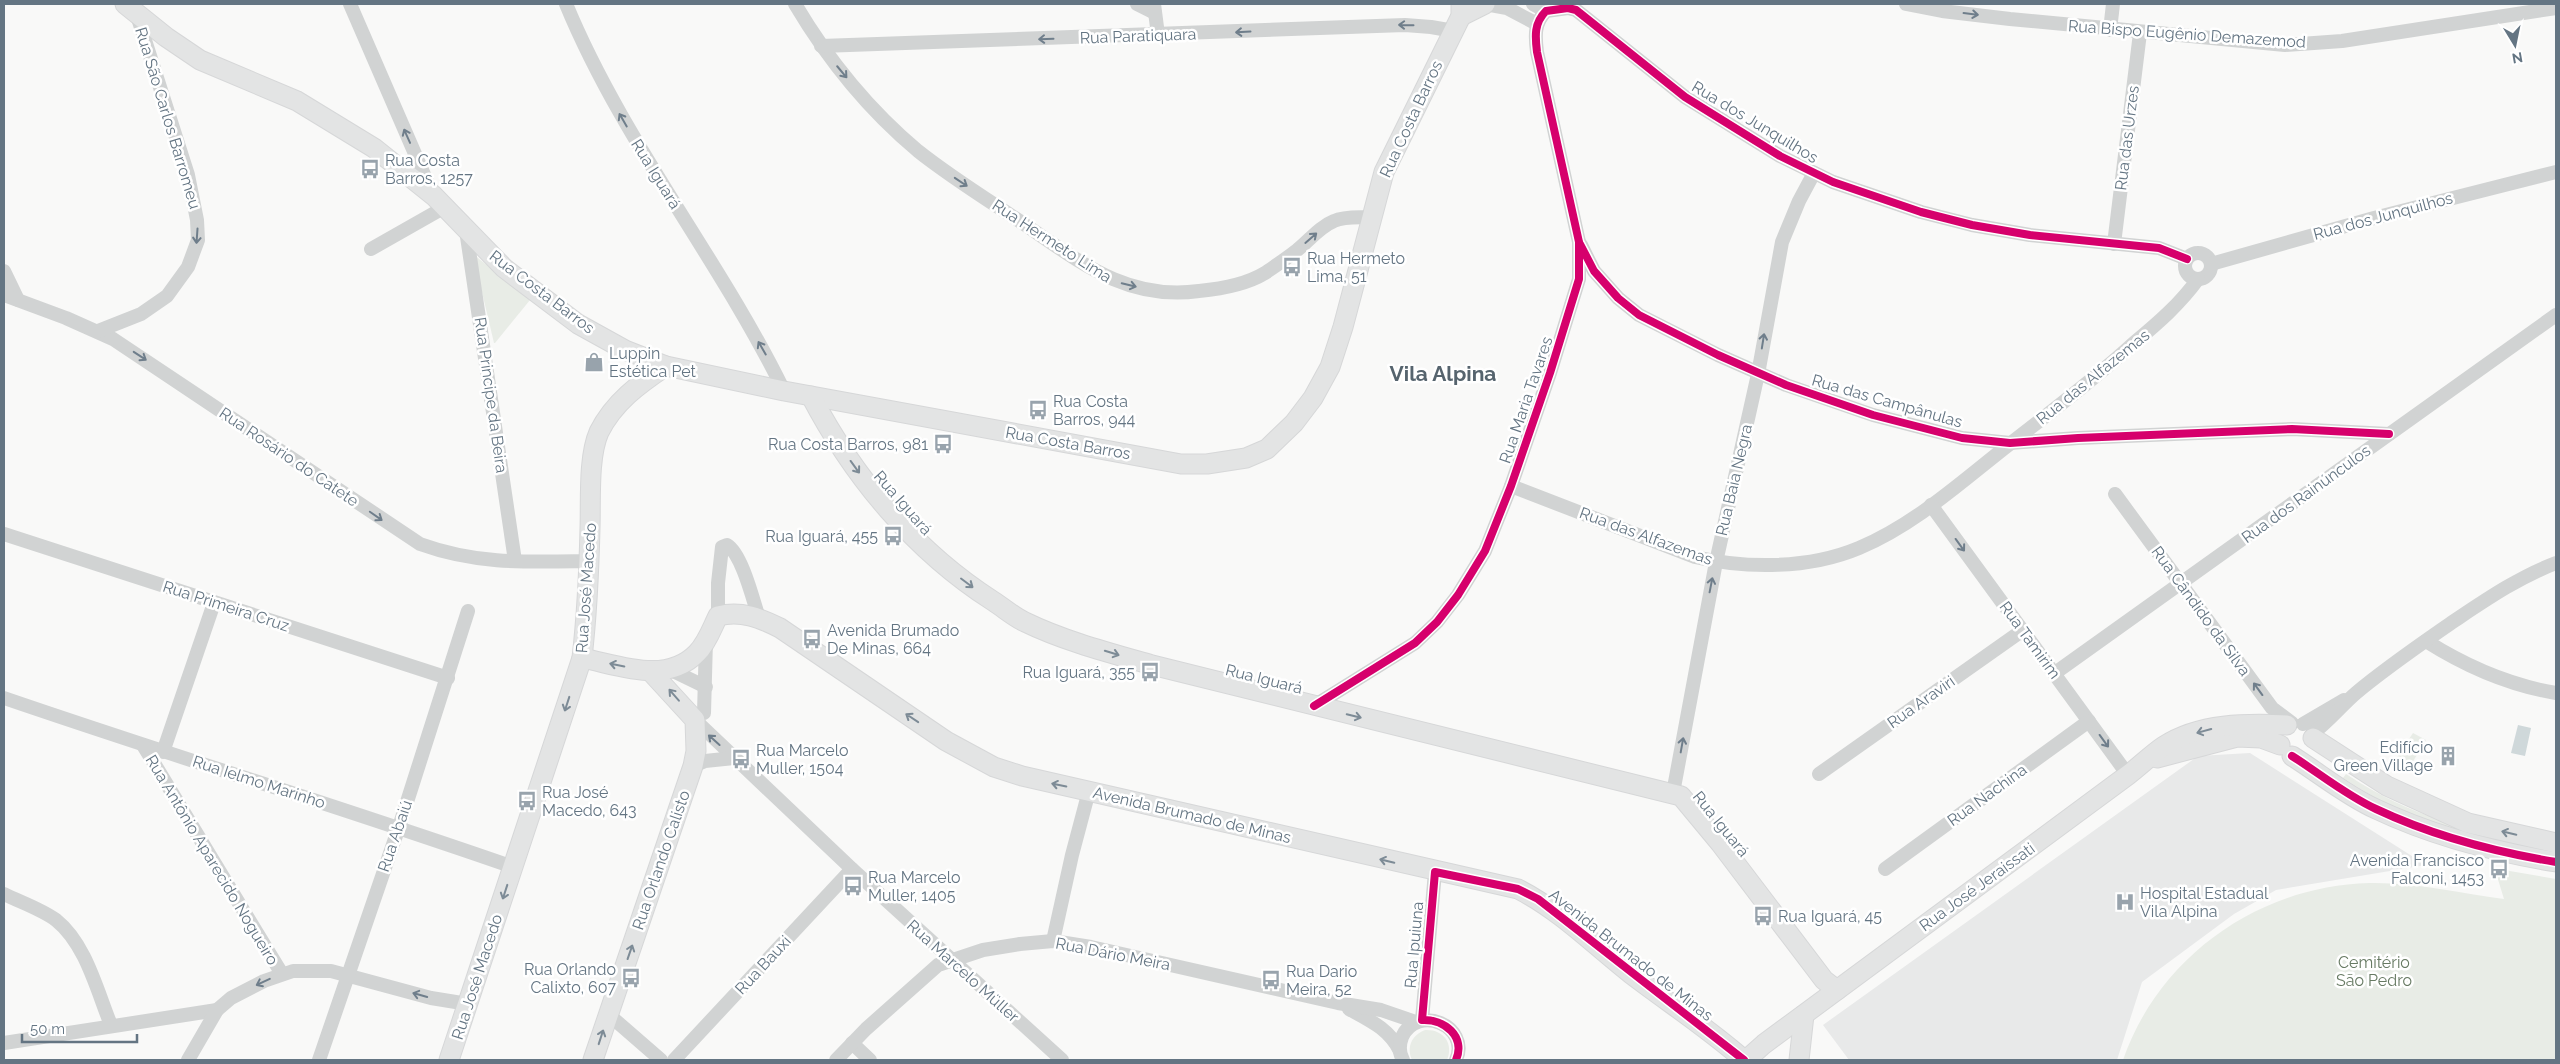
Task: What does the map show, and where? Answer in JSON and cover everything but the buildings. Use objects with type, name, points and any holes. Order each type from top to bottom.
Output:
[{"type":"main road","points":[[1459,17],[1485,4]]},
{"type":"main road","name":"Rua Costa Barros","points":[[132,7],[200,60],[297,101],[334,122],[402,169],[439,202],[504,268],[578,324],[625,350],[666,366],[784,391],[1181,464],[1207,464],[1246,458],[1267,449],[1294,423],[1313,398],[1330,367],[1343,327],[1384,172],[1459,17]]},
{"type":"main road","name":"Rua José Macedo","points":[[450,1060],[582,658],[589,561],[592,465],[599,434],[616,406],[637,385],[666,366]]},
{"type":"main road","name":"Rua Iguará","points":[[811,396],[833,437],[906,532],[938,562],[1025,622],[1066,638],[1145,663],[1681,796],[1693,808],[1824,980],[1837,990]]},
{"type":"main road","name":"Avenida Brumado de Minas","points":[[718,616],[740,614],[760,618],[780,628],[971,756],[994,767],[1022,776],[1435,872],[1518,889],[1538,899],[1745,1060]]},
{"type":"main road","points":[[582,658],[660,671],[697,653],[718,616]]},
{"type":"main road","points":[[660,671],[666,686],[700,717]]},
{"type":"main road","name":"Rua Orlando Calisto","points":[[593,1060],[694,766],[700,717]]},
{"type":"main road","name":"Rua José Jeraissati","points":[[1745,1060],[1764,1044],[2128,776],[2163,747],[2179,737],[2221,726],[2301,729]]},
{"type":"main road","points":[[2286,750],[2307,752],[2301,729]]},
{"type":"main road","points":[[2286,750],[2280,734],[2301,729],[2387,786],[2468,823],[2556,843]]},
{"type":"main road","points":[[2149,760],[2238,737],[2261,738],[2286,750],[2375,809],[2408,822],[2503,853],[2556,862]]},
{"type":"main road","points":[[1799,1060],[1804,1015]]},
{"type":"street","points":[[350,4],[439,202],[372,249]]},
{"type":"street","name":"Rua Iguará","points":[[566,4],[584,47],[620,116],[760,345],[784,391]]},
{"type":"street","name":"Rua Hermeto Lima","points":[[795,4],[821,46],[884,119],[917,150],[946,172],[1116,282],[1151,291],[1174,292],[1199,291],[1234,284],[1262,274],[1335,220],[1372,217]]},
{"type":"street","points":[[1137,4],[1155,8],[1158,35]]},
{"type":"street","points":[[1485,4],[1507,8],[1537,24],[1546,11],[1533,4]]},
{"type":"street","name":"Rua Bispo Eugênio Demazemod","points":[[1906,4],[1952,12],[2110,30],[2265,44],[2309,44],[2532,8],[2556,8]]},
{"type":"street","points":[[2110,30],[2113,4]]},
{"type":"street","name":"Rua São Carlos Barromeu","points":[[98,331],[141,314],[167,296],[188,267],[198,240],[197,220],[188,175],[132,7]]},
{"type":"street","name":"Rua dos Junquilhos","points":[[1546,11],[1568,8],[1590,20],[1685,97],[1780,156],[1814,173],[1921,212],[1972,225],[2030,235],[2159,248],[2186,258]]},
{"type":"street","name":"Rua Paratiquara","points":[[821,46],[1405,25],[1431,26],[1459,17]]},
{"type":"street","name":"Rua Maria Tavares","points":[[1314,706],[1415,643],[1437,622],[1458,595],[1485,551],[1511,486],[1574,301],[1579,279],[1579,242],[1537,52],[1535,36],[1537,24]]},
{"type":"street","name":"Rua das Urzes","points":[[2114,244],[2140,33]]},
{"type":"street","name":"Rua dos Junquilhos","points":[[2211,264],[2374,218],[2556,172]]},
{"type":"street","name":"Rua Baia Negra","points":[[1673,793],[1716,562],[1758,374],[1782,242],[1799,201],[1814,173]]},
{"type":"street","name":"Rua Principe da Beira","points":[[466,230],[515,561]]},
{"type":"street","name":"Rua das Campânulas","points":[[1579,242],[1594,271],[1618,298],[1639,315],[1758,374],[1872,414],[1962,438],[2010,443],[2078,438],[2292,429],[2389,434]]},
{"type":"street","points":[[2201,253],[2209,258],[2211,264],[2209,274],[2198,279],[2192,278],[2185,271],[2186,258],[2191,254],[2201,253]]},
{"type":"street","points":[[4,271],[18,300]]},
{"type":"street","name":"Rua das Alfazemas","points":[[1511,486],[1695,557],[1716,562],[1785,564],[1825,558],[1858,549],[1908,523],[2096,378],[2181,302],[2198,279]]},
{"type":"street","name":"Rua Rosário do Catete","points":[[4,295],[98,331],[170,376],[420,544],[451,555],[486,560],[589,561]]},
{"type":"street","name":"Rua dos Rainúnculos","points":[[2055,673],[2556,315]]},
{"type":"street","name":"Rua Cândido da Silva","points":[[2114,494],[2182,583],[2272,708],[2301,729]]},
{"type":"street","name":"Rua Tamirim","points":[[1932,505],[2128,776]]},
{"type":"street","name":"Rua Primeira Cruz","points":[[4,534],[448,678]]},
{"type":"street","points":[[718,616],[718,583],[722,547],[727,545],[732,549],[738,562],[760,618]]},
{"type":"street","points":[[2301,729],[2328,722],[2356,694],[2426,641],[2532,572],[2556,563]]},
{"type":"street","points":[[163,752],[214,603]]},
{"type":"street","name":"Rua Abaiú","points":[[319,1060],[399,827],[468,612]]},
{"type":"street","name":"Rua Araviri","points":[[1819,774],[2023,630]]},
{"type":"street","points":[[700,717],[706,687],[706,640]]},
{"type":"street","points":[[2426,641],[2456,660],[2493,678],[2556,693]]},
{"type":"street","points":[[660,671],[706,687]]},
{"type":"street","name":"Rua Ielmo Marinho","points":[[4,698],[163,752],[399,827],[513,868]]},
{"type":"street","name":"Rua Marcelo Müller","points":[[700,717],[734,758],[852,869],[1062,1060]]},
{"type":"street","name":"Rua Nachina","points":[[1885,869],[2089,721]]},
{"type":"street","name":"Rua Antônio Aparecido Nogueiro","points":[[143,745],[282,974]]},
{"type":"street","points":[[694,766],[705,761],[734,758]]},
{"type":"street","points":[[1053,941],[1072,855],[1089,791]]},
{"type":"street","name":"Rua Bauxi","points":[[674,1060],[852,869]]},
{"type":"street","name":"Rua Ipuiuna","points":[[1419,1021],[1435,872]]},
{"type":"street","points":[[4,894],[54,919],[68,931],[78,944],[111,1025]]},
{"type":"street","name":"Rua Dário Meira","points":[[836,1060],[926,974],[951,960],[983,950],[1053,941],[1091,947],[1338,1003],[1381,1010],[1419,1021],[1442,1022],[1456,1036],[1457,1053],[1465,1060]]},
{"type":"street","points":[[188,1060],[217,1010],[232,998],[282,974],[309,970],[348,974],[431,998],[468,1004]]},
{"type":"street","name":"Rua Dário Meira","points":[[1338,1003],[1387,1031],[1394,1038],[1401,1057]]},
{"type":"street","points":[[4,1043],[217,1010]]},
{"type":"street","points":[[608,1014],[661,1060]]},
{"type":"street","points":[[1401,1057],[1404,1034],[1419,1021]]},
{"type":"street","points":[[852,1044],[870,1060]]},
{"type":"shaded area","points":[[2518,725],[2531,728],[2525,756],[2511,753]]},
{"type":"shaded area","name":"Hospital Estadual Vila Alpina","points":[[2250,753],[2426,865],[2276,890],[2234,914],[2142,982],[2117,1060],[1849,1060],[1823,1025],[2198,756]]},
{"type":"green space","points":[[473,254],[530,300],[495,343],[494,343]]},
{"type":"green space","points":[[2413,733],[2426,740],[2409,768],[2395,760]]},
{"type":"green space","points":[[2346,774],[2396,802],[2422,813],[2473,830],[2556,849],[2556,857],[2411,820],[2343,778]]},
{"type":"green space","name":"Cemitério São Pedro","points":[[2498,869],[2556,879],[2556,1060],[2123,1060],[2139,1023],[2161,989],[2188,959],[2218,934],[2252,913],[2289,897],[2328,887],[2369,883],[2420,886],[2504,899],[2496,873]]},
{"type":"green space","points":[[1425,1030],[1437,1032],[1445,1038],[1449,1048],[1447,1060],[1412,1060],[1410,1055],[1411,1042],[1420,1032]]},
{"type":"cycle path","points":[[1314,706],[1415,643],[1437,622],[1458,595],[1485,551],[1511,486],[1550,373],[1579,279],[1579,242],[1537,52],[1537,25],[1546,11],[1568,8],[1576,10],[1685,97],[1780,156],[1833,182],[1921,212],[1972,225],[2030,235],[2159,248],[2187,259]]},
{"type":"cycle path","points":[[1580,244],[1594,271],[1618,298],[1639,315],[1718,355],[1786,385],[1873,415],[1962,438],[2010,443],[2078,438],[2292,429],[2389,434]]},
{"type":"cycle path","points":[[2292,756],[2354,798],[2398,819],[2464,842],[2556,862]]},
{"type":"cycle path","points":[[1456,1060],[1458,1043],[1451,1031],[1438,1022],[1422,1020],[1435,872],[1518,889],[1538,899],[1744,1060]]},
{"type":"place","name":"Rua Costa Barros, 1257","points":[[370,169]]},
{"type":"place","name":"Rua Hermeto Lima, 51","points":[[1292,267]]},
{"type":"place","name":"Luppin Estética Pet","points":[[594,362]]},
{"type":"place","name":"Rua Costa Barros, 944","points":[[1038,410]]},
{"type":"place","name":"Rua Costa Barros, 981","points":[[943,444]]},
{"type":"place","name":"Rua Iguará, 455","points":[[893,536]]},
{"type":"place","name":"Avenida Brumado De Minas, 664","points":[[812,639]]},
{"type":"place","name":"Rua Iguará, 355","points":[[1150,672]]},
{"type":"place","name":"Edifício Green Village","points":[[2448,756]]},
{"type":"place","name":"Rua Marcelo Muller, 1504","points":[[741,759]]},
{"type":"place","name":"Rua José Macedo, 643","points":[[527,801]]},
{"type":"place","name":"Avenida Francisco Falconi, 1453","points":[[2499,869]]},
{"type":"place","name":"Rua Marcelo Muller, 1405","points":[[853,886]]},
{"type":"place","name":"Hospital Estadual Vila Alpina","points":[[2125,902]]},
{"type":"place","name":"Rua Iguará, 45","points":[[1763,916]]},
{"type":"place","name":"Rua Orlando Calixto, 607","points":[[631,978]]},
{"type":"place","name":"Rua Dario Meira, 52","points":[[1271,980]]},
{"type":"district","name":"Vila Alpina","points":[[1443,373]]}]
